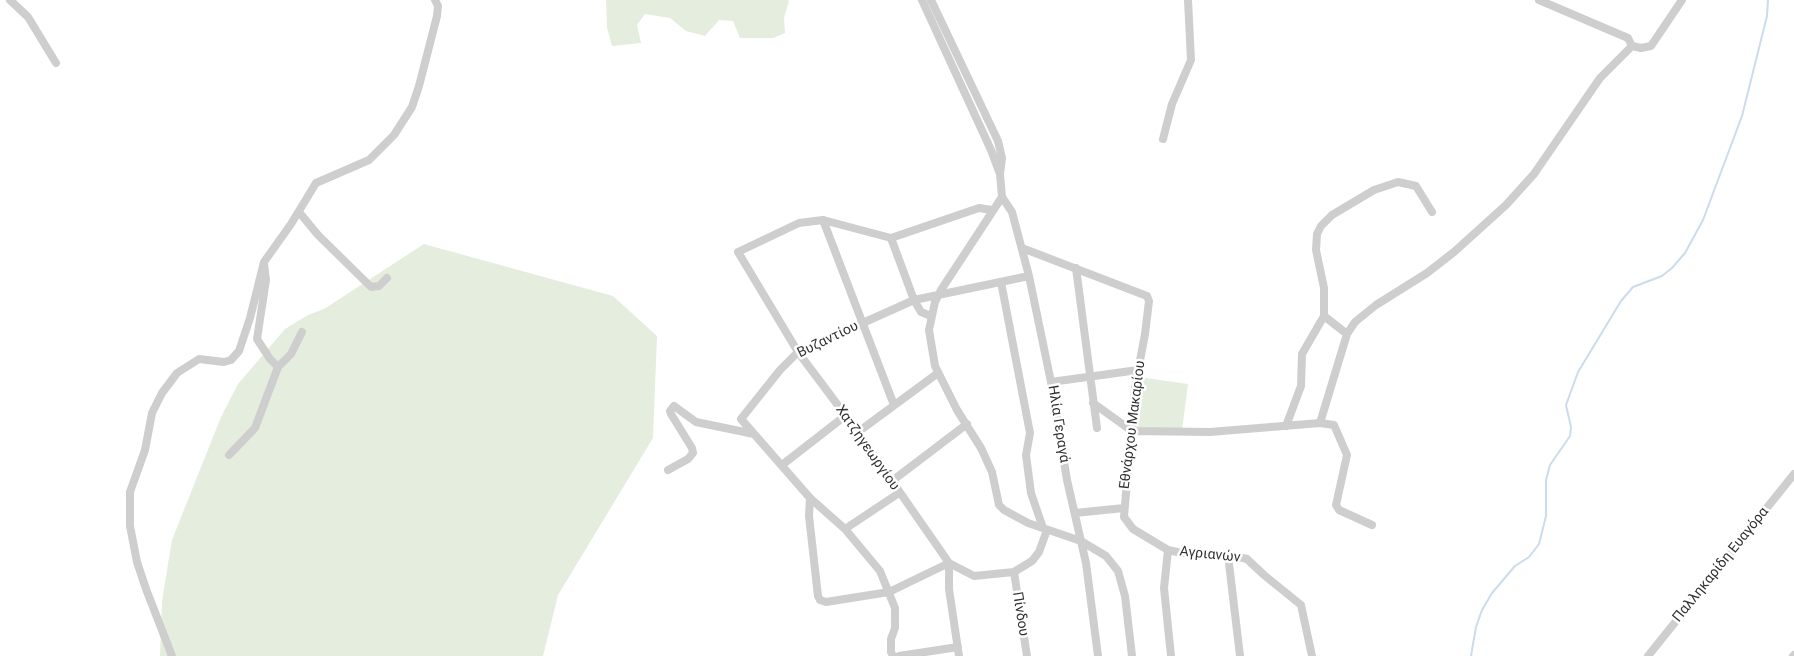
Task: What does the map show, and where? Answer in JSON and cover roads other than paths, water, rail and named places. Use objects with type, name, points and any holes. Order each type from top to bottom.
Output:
[{"type":"street","points":[[10,0],[28,17],[56,63]]},
{"type":"street","points":[[172,656],[137,562],[130,526],[130,492],[145,450],[152,414],[177,373],[199,359],[224,362],[231,360],[239,351],[250,318],[264,262],[299,212],[316,183],[369,160],[394,135],[412,107],[419,86],[437,16],[438,6],[435,0]]},
{"type":"street","points":[[922,0],[1000,174]]},
{"type":"street","points":[[931,0],[998,140],[1002,158],[1000,174],[1002,197],[938,294],[931,316],[930,341],[938,373],[992,472],[999,505],[1013,516],[1081,541],[1106,556],[1118,571],[1125,596],[1132,656]]},
{"type":"street","points":[[1163,139],[1172,104],[1191,60],[1188,0]]},
{"type":"street","points":[[1539,0],[1628,38],[1632,46]]},
{"type":"street","points":[[1632,46],[1641,48],[1652,46],[1682,0]]},
{"type":"street","points":[[1320,423],[1347,334],[1362,316],[1427,273],[1454,252],[1506,205],[1534,174],[1600,78],[1632,46]]},
{"type":"street","points":[[1286,426],[1301,386],[1302,354],[1324,316],[1324,288],[1316,242],[1317,234],[1326,220],[1374,190],[1398,182],[1416,186],[1432,212]]},
{"type":"street","name":"Ηλία Γεραγά","points":[[1002,197],[1012,212],[1029,276],[1051,382],[1067,480],[1081,541],[1098,656]]},
{"type":"street","points":[[823,220],[891,238],[979,208],[992,210]]},
{"type":"street","points":[[299,212],[318,235],[371,287],[379,286],[387,278]]},
{"type":"street","points":[[823,220],[894,405]]},
{"type":"street","name":"Χατζηγεωργίου","points":[[823,220],[799,223],[738,252],[798,352],[858,432],[949,563]]},
{"type":"street","points":[[891,238],[914,300],[921,312],[931,316]]},
{"type":"street","name":"Εθνάρχου Μακαρίου","points":[[1022,248],[1147,296],[1149,301],[1138,370],[1124,508]]},
{"type":"street","points":[[264,262],[266,280],[257,339],[270,359],[278,367]]},
{"type":"street","points":[[1076,268],[1097,428]]},
{"type":"street","name":"Βυζαντίου","points":[[754,434],[741,419],[780,370],[798,352],[914,300],[1029,276]]},
{"type":"street","points":[[949,563],[974,576],[1014,572],[1036,556],[1045,529],[1031,493],[1026,455],[1030,433],[1001,282]]},
{"type":"street","points":[[1324,316],[1347,334]]},
{"type":"street","points":[[229,455],[255,428],[278,367],[290,354],[302,332]]},
{"type":"street","points":[[1051,382],[1138,370]]},
{"type":"street","points":[[858,432],[938,373]]},
{"type":"street","points":[[1093,403],[1132,431],[1210,432],[1320,423],[1334,425],[1347,455],[1336,505],[1339,510],[1372,525]]},
{"type":"street","points":[[668,470],[693,453],[692,448],[671,414],[670,411],[674,406],[696,422],[754,434],[810,498],[845,529],[880,571],[889,592],[895,615],[891,639],[891,652],[893,656]]},
{"type":"street","points":[[782,465],[845,416]]},
{"type":"street","points":[[892,481],[967,424]]},
{"type":"street","name":"Παλληκαρίδη Ευαγόρα","points":[[1648,656],[1794,474]]},
{"type":"street","points":[[845,529],[899,493]]},
{"type":"street","points":[[810,498],[809,516],[820,600],[826,602],[889,592],[949,563]]},
{"type":"street","points":[[1075,513],[1124,508]]},
{"type":"street","name":"Αγριανών","points":[[1124,508],[1124,517],[1133,529],[1168,550],[1193,554],[1228,555],[1247,559],[1301,605],[1312,656]]},
{"type":"street","points":[[1168,550],[1164,588],[1171,656]]},
{"type":"street","points":[[1228,555],[1240,656]]},
{"type":"street","points":[[949,563],[949,589],[959,656]]},
{"type":"street","name":"Πίνδου","points":[[1014,572],[1027,656]]},
{"type":"street","points":[[899,656],[958,647]]},
{"type":"waterway","points":[[1471,656],[1476,627],[1482,610],[1492,593],[1515,566],[1529,557],[1539,544],[1546,516],[1546,480],[1550,465],[1570,436],[1571,427],[1566,405],[1578,372],[1621,301],[1633,287],[1662,276],[1672,268],[1685,253],[1703,220],[1742,116],[1767,16],[1768,0]]}]
